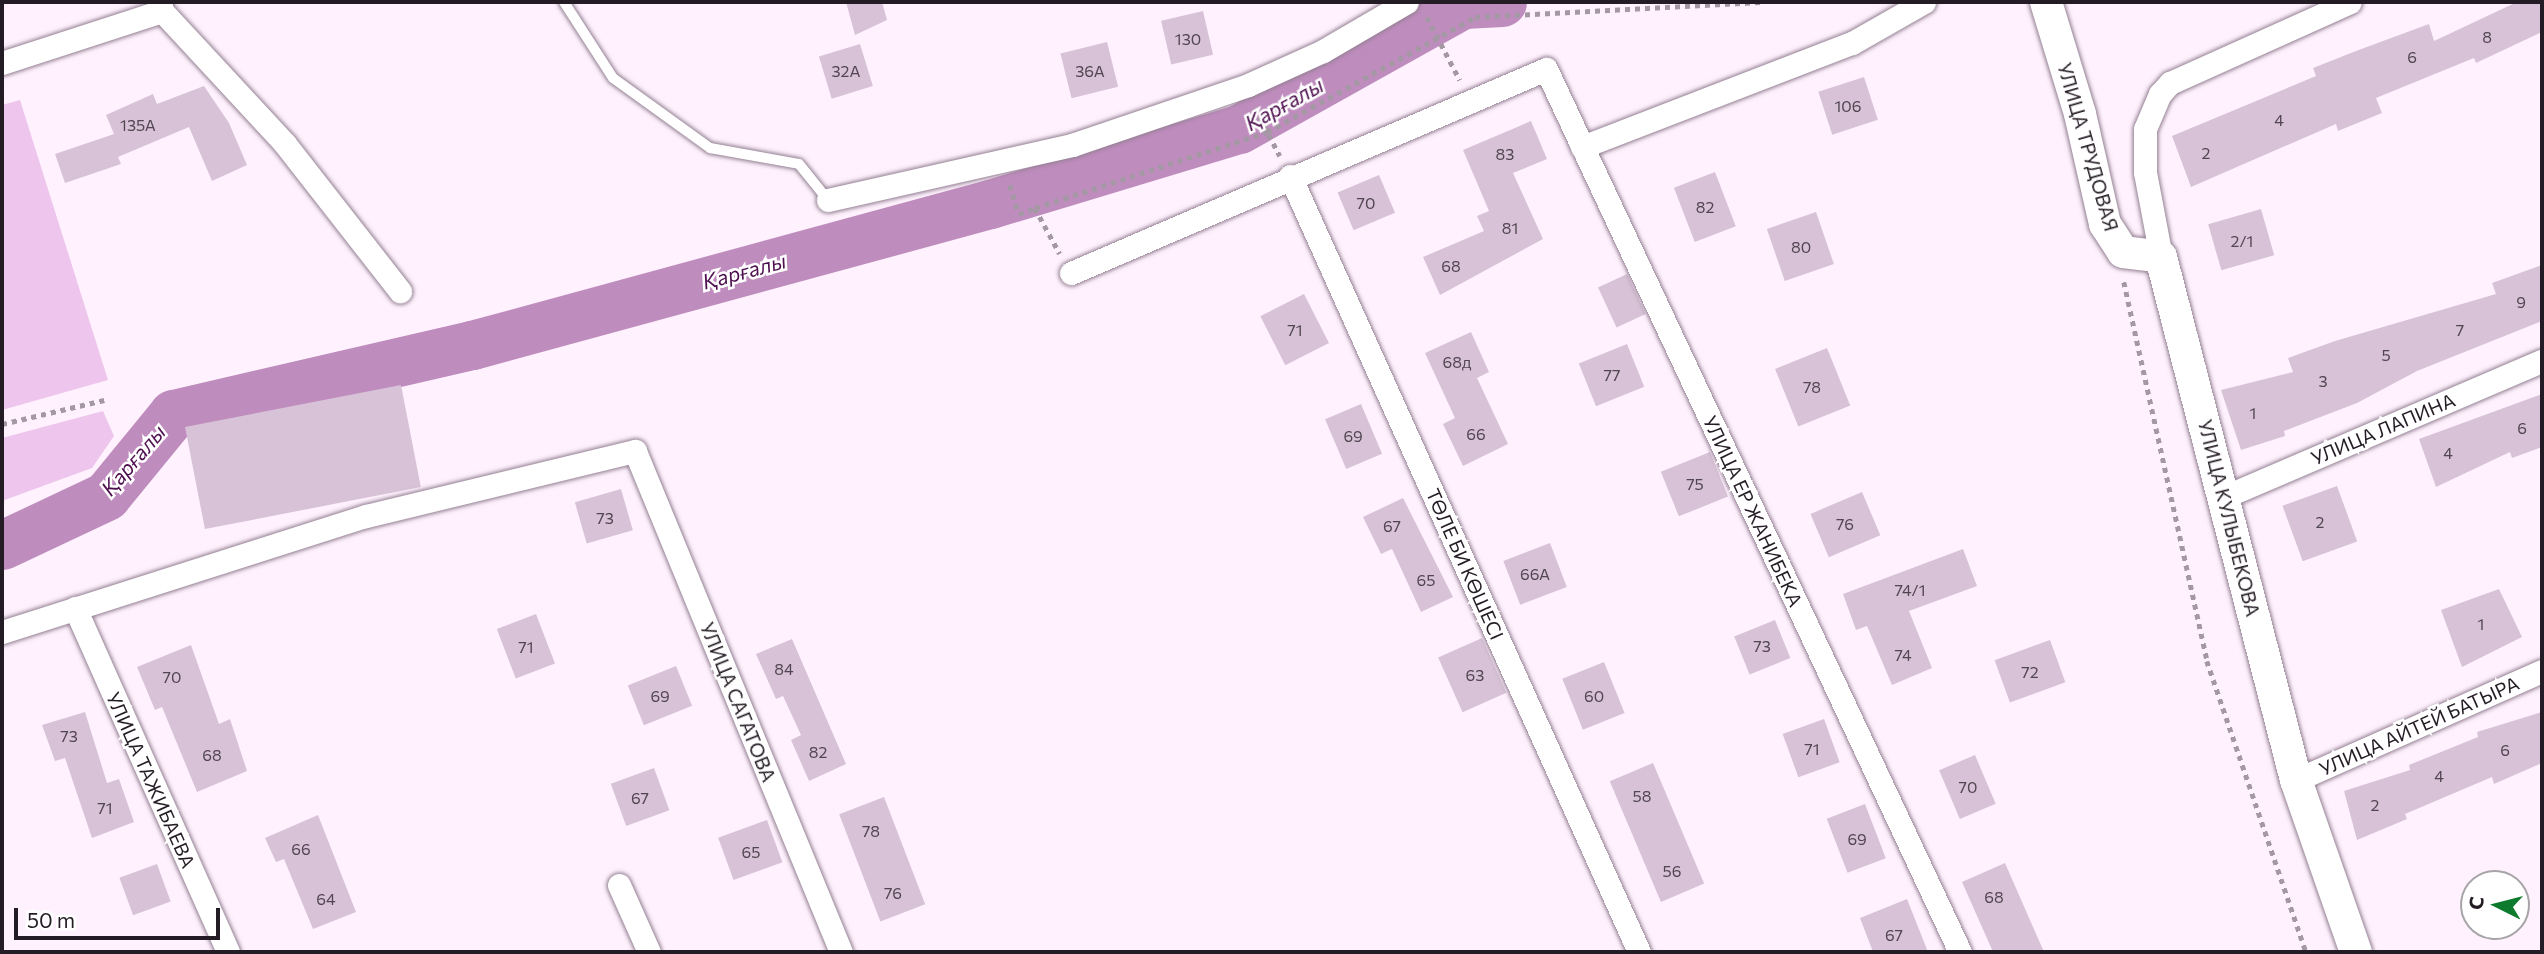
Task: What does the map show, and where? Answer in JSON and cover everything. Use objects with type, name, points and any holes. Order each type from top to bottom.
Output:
[{"type":"street","points":[[1583,147],[1852,43],[1924,2]]},
{"type":"street","name":"УЛИЦА ТРУДОВАЯ","points":[[2046,2],[2080,114],[2105,224],[2116,243],[2133,257],[2161,257]]},
{"type":"street","name":"УЛИЦА КУЛЫБЕКОВА","points":[[2350,2],[2169,83],[2145,129],[2145,172],[2161,257],[2296,780],[2356,952]]},
{"type":"street","points":[[2,63],[161,6],[285,144],[400,291]]},
{"type":"street","points":[[828,200],[1072,145],[1248,85],[1415,7]]},
{"type":"street","name":"УЛИЦА ЕР ЖАНИБЕКА","points":[[1471,103],[1546,69],[1961,952]]},
{"type":"street","points":[[1071,273],[1290,176],[1471,103]]},
{"type":"street","name":"ТӨЛЕ БИ КӨШЕСІ","points":[[1290,176],[1639,952]]},
{"type":"street","name":"УЛИЦА ЛАПИНА","points":[[2224,497],[2542,360]]},
{"type":"street","name":"УЛИЦА САГАТОВА","points":[[75,608],[366,516],[635,451],[841,952]]},
{"type":"street","points":[[2,632],[75,608]]},
{"type":"street","name":"УЛИЦА ТАЖИБАЕВА","points":[[75,608],[228,952]]},
{"type":"street","name":"УЛИЦА АЙТЕЙ БАТЫРА","points":[[2296,780],[2542,671]]},
{"type":"street","points":[[619,886],[649,952]]},
{"type":"lane","points":[[564,2],[613,78],[710,148],[799,164],[828,200]]},
{"type":"path","points":[[1010,182],[1019,214],[1267,132],[1475,17],[1761,2]]},
{"type":"path","points":[[1415,7],[1440,38],[1471,103]]},
{"type":"path","points":[[1255,111],[1267,132]]},
{"type":"path","points":[[1035,208],[1071,273]]},
{"type":"path","points":[[2116,243],[2207,661],[2306,952]]},
{"type":"path","points":[[2,424],[104,400]]},
{"type":"shaded area","points":[[20,100],[108,380],[2,410],[2,105]]},
{"type":"shaded area","points":[[103,411],[114,436],[92,468],[2,501],[2,438]]},
{"type":"building","points":[[846,2],[882,2],[887,20],[855,35]]},
{"type":"building","points":[[2517,2],[2542,2],[2542,32],[2476,63],[2474,58],[2376,98],[2382,113],[2338,131],[2336,124],[2191,187],[2172,136],[2316,76],[2313,68],[2356,51],[2429,24],[2434,41]]},
{"type":"building","points":[[1203,11],[1213,55],[1171,65],[1161,21]]},
{"type":"building","points":[[1107,42],[1118,87],[1072,98],[1060,54]]},
{"type":"building","points":[[860,44],[873,86],[832,99],[819,57]]},
{"type":"building","points":[[1864,77],[1878,120],[1832,135],[1818,92]]},
{"type":"building","points":[[204,86],[229,123],[247,165],[212,181],[189,127],[118,157],[121,164],[65,183],[55,154],[114,134],[106,115],[153,94],[157,104]]},
{"type":"building","points":[[1531,121],[1547,159],[1513,173],[1543,239],[1440,295],[1423,257],[1484,231],[1477,216],[1489,211],[1463,150]]},
{"type":"building","points":[[1715,172],[1736,226],[1695,242],[1674,188]]},
{"type":"building","points":[[1379,175],[1395,213],[1354,230],[1338,193]]},
{"type":"building","points":[[2261,209],[2274,255],[2221,270],[2208,224]]},
{"type":"building","points":[[1816,212],[1834,264],[1785,281],[1767,229]]},
{"type":"building","points":[[2542,265],[2542,321],[2417,371],[2357,403],[2284,431],[2285,436],[2241,450],[2221,390],[2293,372],[2288,358],[2335,341],[2496,294],[2492,283]]},
{"type":"building","points":[[1627,274],[1646,314],[1617,327],[1598,288]]},
{"type":"building","points":[[1304,294],[1329,343],[1285,365],[1260,316]]},
{"type":"building","points":[[1471,332],[1489,372],[1477,378],[1508,444],[1463,466],[1443,424],[1455,418],[1425,353]]},
{"type":"building","points":[[1627,344],[1644,387],[1596,406],[1579,363]]},
{"type":"building","points":[[1827,348],[1850,405],[1798,426],[1775,369]]},
{"type":"building","points":[[401,385],[421,487],[205,529],[185,427]]},
{"type":"building","points":[[2542,394],[2542,447],[2512,458],[2510,452],[2436,487],[2419,439]]},
{"type":"building","points":[[1361,404],[1382,454],[1346,469],[1325,419]]},
{"type":"building","points":[[1710,452],[1728,497],[1679,516],[1661,472]]},
{"type":"building","points":[[2337,486],[2357,541],[2303,561],[2282,506]]},
{"type":"building","points":[[621,489],[633,530],[587,544],[575,502]]},
{"type":"building","points":[[1862,492],[1880,535],[1829,557],[1810,514]]},
{"type":"building","points":[[1403,498],[1453,597],[1421,612],[1392,549],[1381,554],[1363,517]]},
{"type":"building","points":[[1550,543],[1567,587],[1520,605],[1503,561]]},
{"type":"building","points":[[1963,549],[1977,586],[1909,611],[1932,668],[1892,685],[1867,626],[1856,630],[1843,594]]},
{"type":"building","points":[[2499,589],[2522,637],[2462,667],[2441,610]]},
{"type":"building","points":[[536,614],[555,663],[516,679],[497,629]]},
{"type":"building","points":[[1775,620],[1790,658],[1750,674],[1734,636]]},
{"type":"building","points":[[1482,638],[1506,693],[1463,712],[1438,658]]},
{"type":"building","points":[[792,639],[846,764],[809,781],[791,740],[801,735],[783,696],[776,699],[756,654]]},
{"type":"building","points":[[2050,640],[2065,682],[2010,702],[1995,660]]},
{"type":"building","points":[[191,645],[219,724],[230,719],[247,771],[197,792],[162,707],[155,710],[137,667]]},
{"type":"building","points":[[1604,662],[1625,713],[1583,730],[1562,679]]},
{"type":"building","points":[[676,666],[692,706],[644,725],[628,685]]},
{"type":"building","points":[[85,712],[107,783],[119,779],[134,822],[92,838],[65,758],[55,761],[42,725]]},
{"type":"building","points":[[2542,712],[2542,763],[2494,784],[2492,777],[2405,814],[2407,819],[2357,840],[2344,791],[2410,770],[2409,765],[2478,737],[2477,732]]},
{"type":"building","points":[[1824,719],[1840,762],[1798,777],[1783,734]]},
{"type":"building","points":[[1975,755],[1996,804],[1960,819],[1939,770]]},
{"type":"building","points":[[1653,763],[1704,884],[1661,902],[1610,781]]},
{"type":"building","points":[[654,768],[669,810],[626,826],[611,784]]},
{"type":"building","points":[[884,797],[925,904],[880,922],[839,814]]},
{"type":"building","points":[[1865,804],[1886,858],[1848,873],[1827,819]]},
{"type":"building","points":[[318,815],[356,912],[313,929],[284,859],[276,862],[265,838]]},
{"type":"building","points":[[767,820],[782,862],[734,880],[718,838]]},
{"type":"building","points":[[2005,863],[2044,952],[1993,952],[1962,882]]},
{"type":"building","points":[[157,864],[171,902],[133,915],[119,878]]},
{"type":"building","points":[[1907,899],[1928,952],[1873,952],[1860,918]]},
{"type":"waterway","name":"Қарғалы","points":[[2,545],[106,496],[173,414],[472,345],[990,204],[1239,129],[1463,4],[1502,2]]}]
